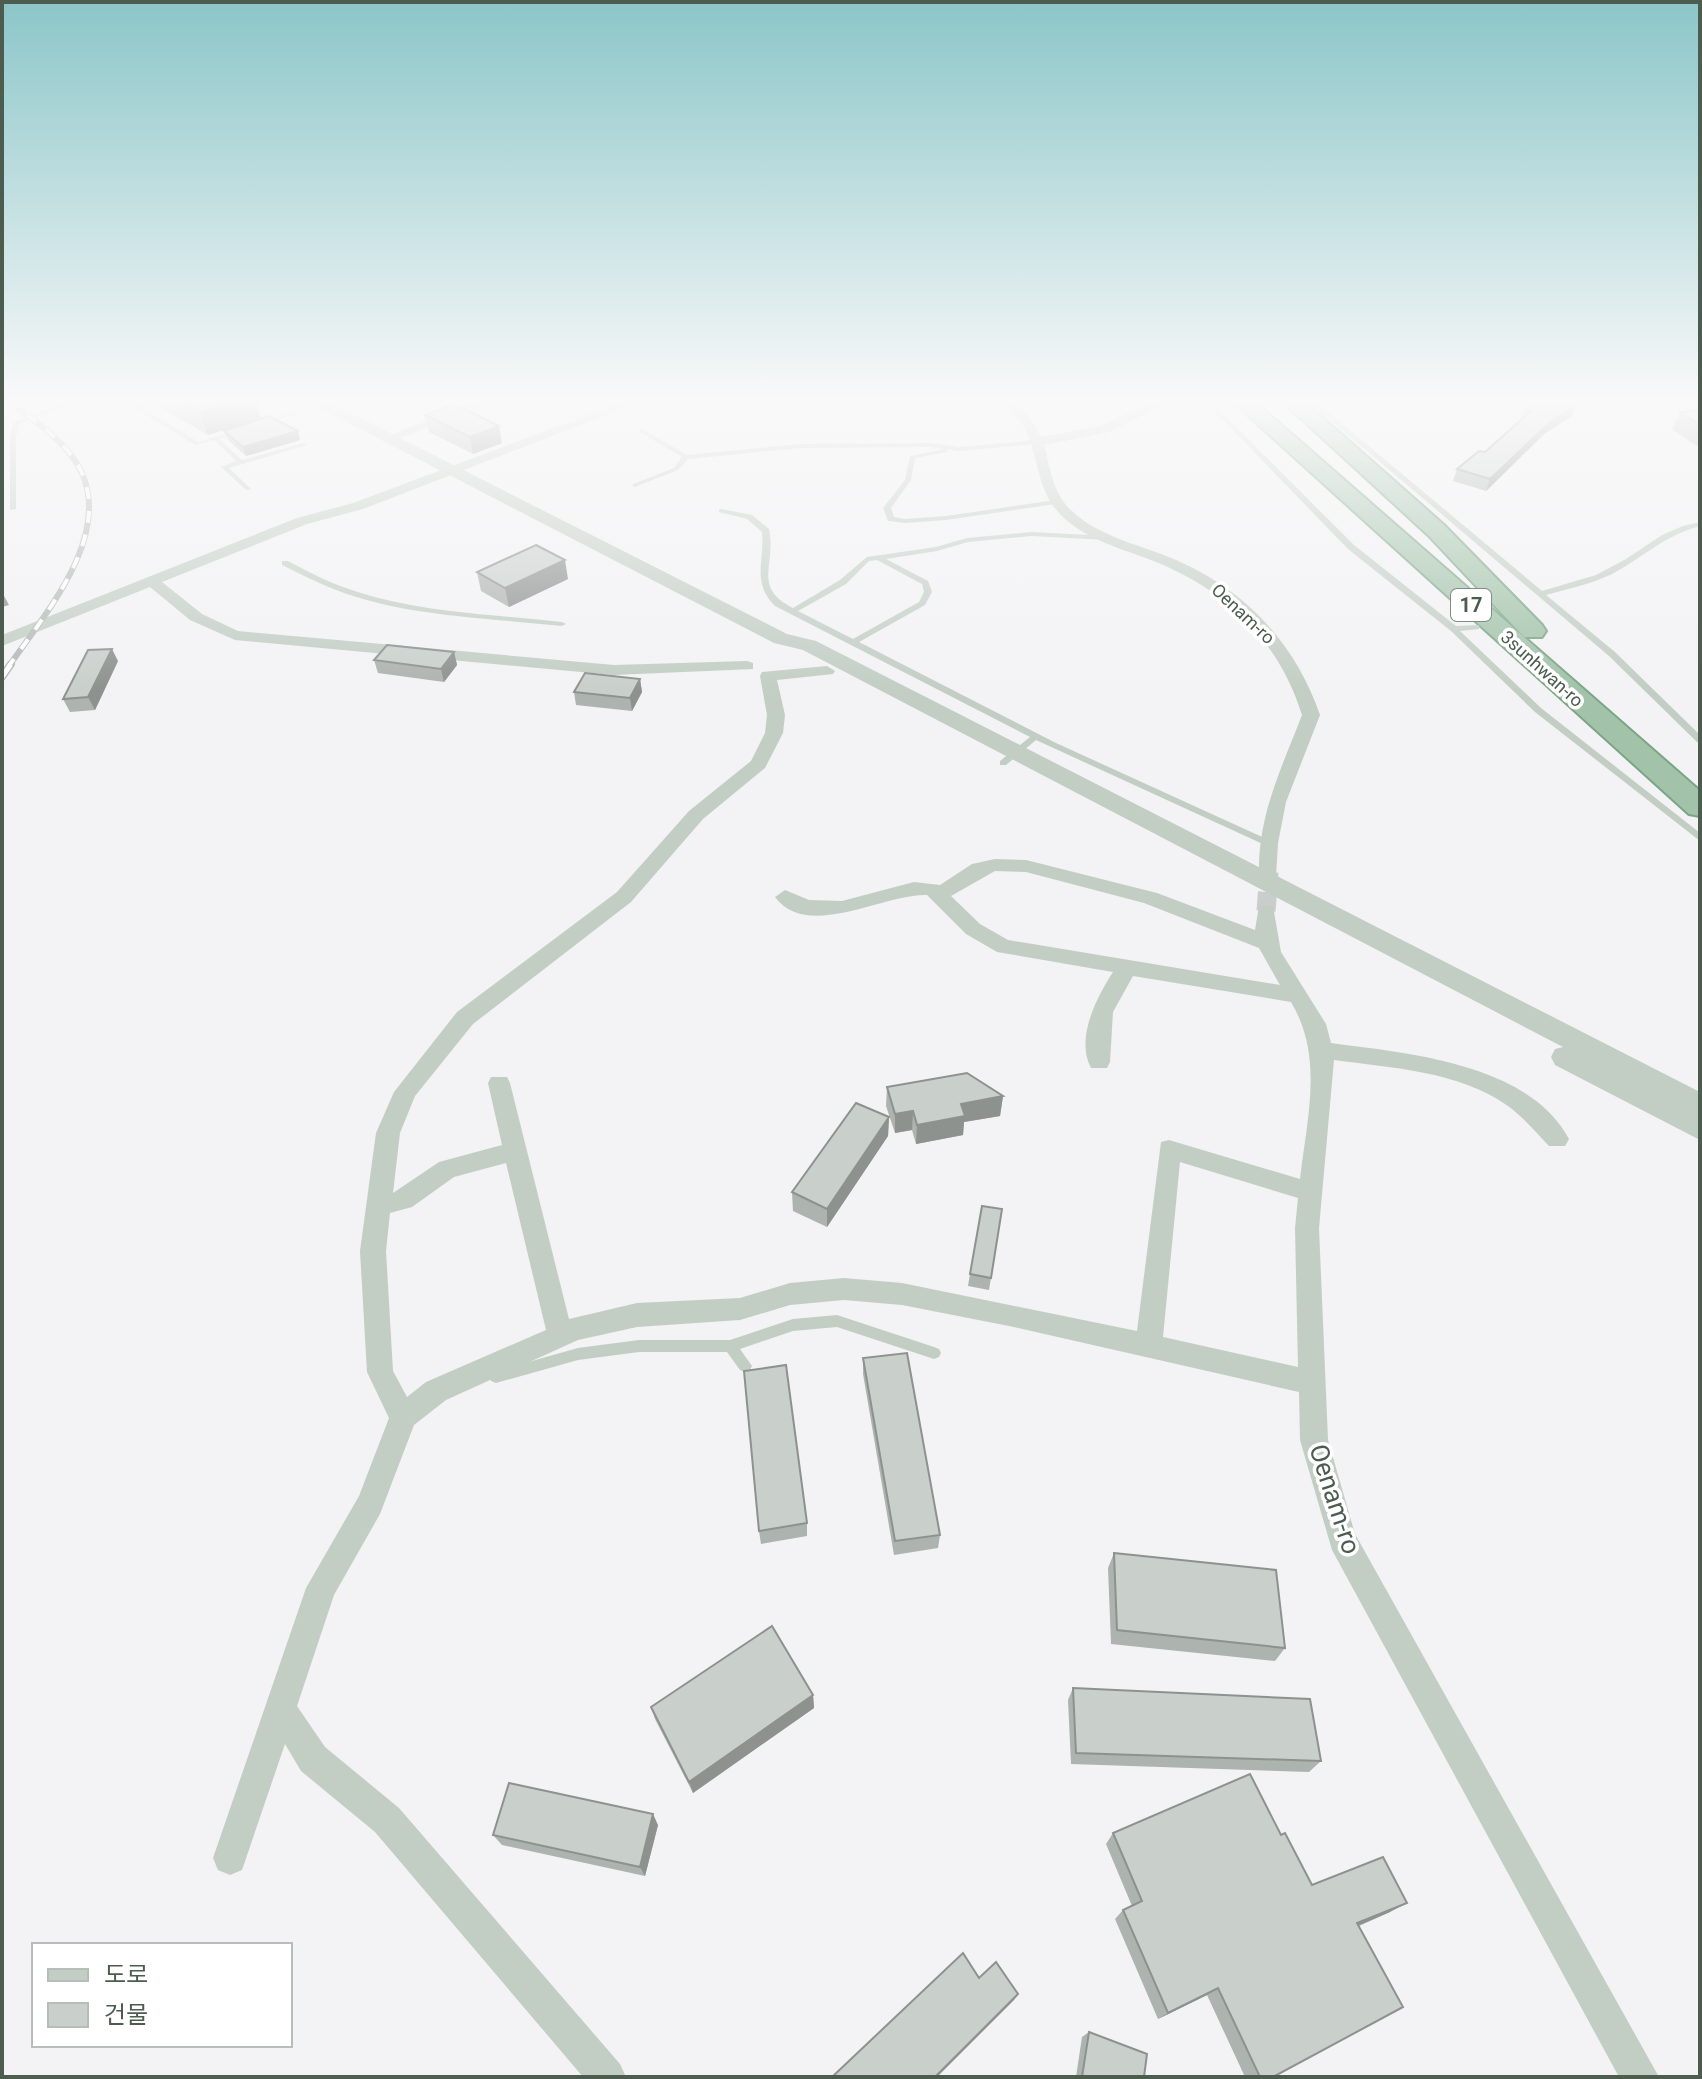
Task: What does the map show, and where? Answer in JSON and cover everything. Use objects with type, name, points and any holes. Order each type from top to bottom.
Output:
[{"type":"highway","name":"3sunhwan-ro","points":[[1346,498],[1577,689],[1700,785]]},
{"type":"highway","name":"3sunhwan-ro","points":[[1367,498],[1577,689],[1700,807]]},
{"type":"highway","points":[[1400,498],[1436,530],[1577,689]]},
{"type":"street","points":[[2,641],[302,521],[380,498]]},
{"type":"street","points":[[506,498],[781,639],[809,645],[1010,758],[1700,1128]]},
{"type":"street","name":"Oenam-ro","points":[[1054,498],[1085,528],[1179,566],[1212,584],[1253,619],[1286,655],[1311,715],[1284,780],[1268,843],[1269,872]]},
{"type":"street","points":[[151,581],[196,617],[235,635],[614,670],[747,666]]},
{"type":"street","points":[[781,639],[795,654],[827,671],[1010,758],[1700,1105]]},
{"type":"street","points":[[403,1417],[380,1372],[373,1251],[388,1133],[405,1092],[465,1018],[624,897],[696,815],[759,764],[774,733],[776,715],[768,676],[827,671]]},
{"type":"street","points":[[938,895],[979,869],[995,865],[1026,866],[1150,898],[1268,943]]},
{"type":"street","points":[[785,897],[797,905],[840,908],[864,905],[909,888],[932,889],[961,922],[982,939],[1004,947],[1296,995]]},
{"type":"street","name":"Oenam-ro","points":[[1266,911],[1268,943],[1315,1024],[1322,1050],[1323,1078],[1307,1228],[1314,1440],[1342,1540],[1640,2077]]},
{"type":"street","points":[[1099,1062],[1096,1030],[1105,1001],[1128,967]]},
{"type":"street","points":[[1322,1050],[1449,1072],[1484,1084],[1516,1099],[1557,1139]]},
{"type":"street","points":[[499,1083],[560,1335]]},
{"type":"street","points":[[1149,1346],[1169,1149],[1311,1192]]},
{"type":"street","points":[[379,1206],[403,1200],[447,1169],[516,1151]]},
{"type":"street","points":[[230,1858],[321,1588],[370,1504],[403,1417],[436,1391],[560,1335],[637,1315],[740,1309],[790,1294],[844,1289],[916,1296],[1312,1383]]},
{"type":"street","points":[[279,1707],[313,1759],[387,1820],[465,1907],[607,2077]]},
{"type":"lane","points":[[12,498],[12,509]]},
{"type":"lane","points":[[894,498],[887,508],[891,519],[905,521],[1056,502]]},
{"type":"lane","points":[[1303,498],[1351,547],[1454,629],[1538,710],[1700,838]]},
{"type":"lane","points":[[1426,498],[1612,654],[1700,740]]},
{"type":"lane","points":[[721,511],[749,517],[766,531],[765,590],[769,598],[792,612],[1036,736],[1268,843]]},
{"type":"lane","points":[[1539,594],[1599,577],[1674,529],[1700,524]]},
{"type":"lane","points":[[792,612],[843,582],[867,559],[967,540],[1031,534],[1107,538]]},
{"type":"lane","points":[[852,643],[922,603],[928,592],[925,583],[879,558]]},
{"type":"lane","points":[[285,563],[314,582],[367,599],[562,624]]},
{"type":"lane","points":[[1549,616],[1564,614]]},
{"type":"lane","points":[[1454,629],[1476,627]]},
{"type":"lane","points":[[1010,758],[1036,736]]},
{"type":"lane","points":[[403,1417],[513,1370],[578,1354],[639,1346],[730,1346],[793,1325],[837,1321],[934,1353]]},
{"type":"lane","points":[[730,1346],[745,1366]]},
{"type":"building","points":[[536,545],[565,560],[505,588],[477,572]]},
{"type":"building","points":[[387,645],[454,652],[441,669],[374,660]]},
{"type":"building","points":[[112,649],[88,697],[63,699],[88,650]]},
{"type":"building","points":[[585,673],[640,679],[630,698],[574,692]]},
{"type":"building","points":[[967,1073],[1003,1096],[961,1104],[965,1116],[917,1125],[913,1111],[895,1114],[887,1087]]},
{"type":"building","points":[[856,1103],[889,1117],[827,1209],[792,1192]]},
{"type":"building","points":[[982,1206],[1002,1209],[991,1278],[970,1274]]},
{"type":"building","points":[[907,1353],[940,1535],[895,1541],[863,1358]]},
{"type":"building","points":[[786,1365],[807,1523],[759,1531],[744,1371]]},
{"type":"building","points":[[1114,1553],[1276,1570],[1285,1648],[1117,1630]]},
{"type":"building","points":[[772,1626],[813,1695],[689,1782],[651,1707]]},
{"type":"building","points":[[1073,1688],[1310,1699],[1321,1761],[1076,1753]]},
{"type":"building","points":[[1250,1774],[1281,1835],[1285,1833],[1312,1885],[1383,1857],[1407,1903],[1357,1923],[1403,2007],[1273,2077],[1260,2077],[1218,1988],[1168,2013],[1123,1910],[1142,1901],[1113,1833]]},
{"type":"building","points":[[509,1783],[653,1814],[640,1867],[493,1835]]},
{"type":"building","points":[[963,1953],[979,1978],[996,1962],[1018,1994],[935,2077],[832,2077]]},
{"type":"building","points":[[1089,2032],[1147,2054],[1144,2077],[1082,2077]]},
{"type":"tunnel","points":[[1266,911],[1269,872]]},
{"type":"railway","points":[[9,666],[70,575],[88,524],[89,498]]},
{"type":"railway","points":[[2,677],[11,664]]}]
